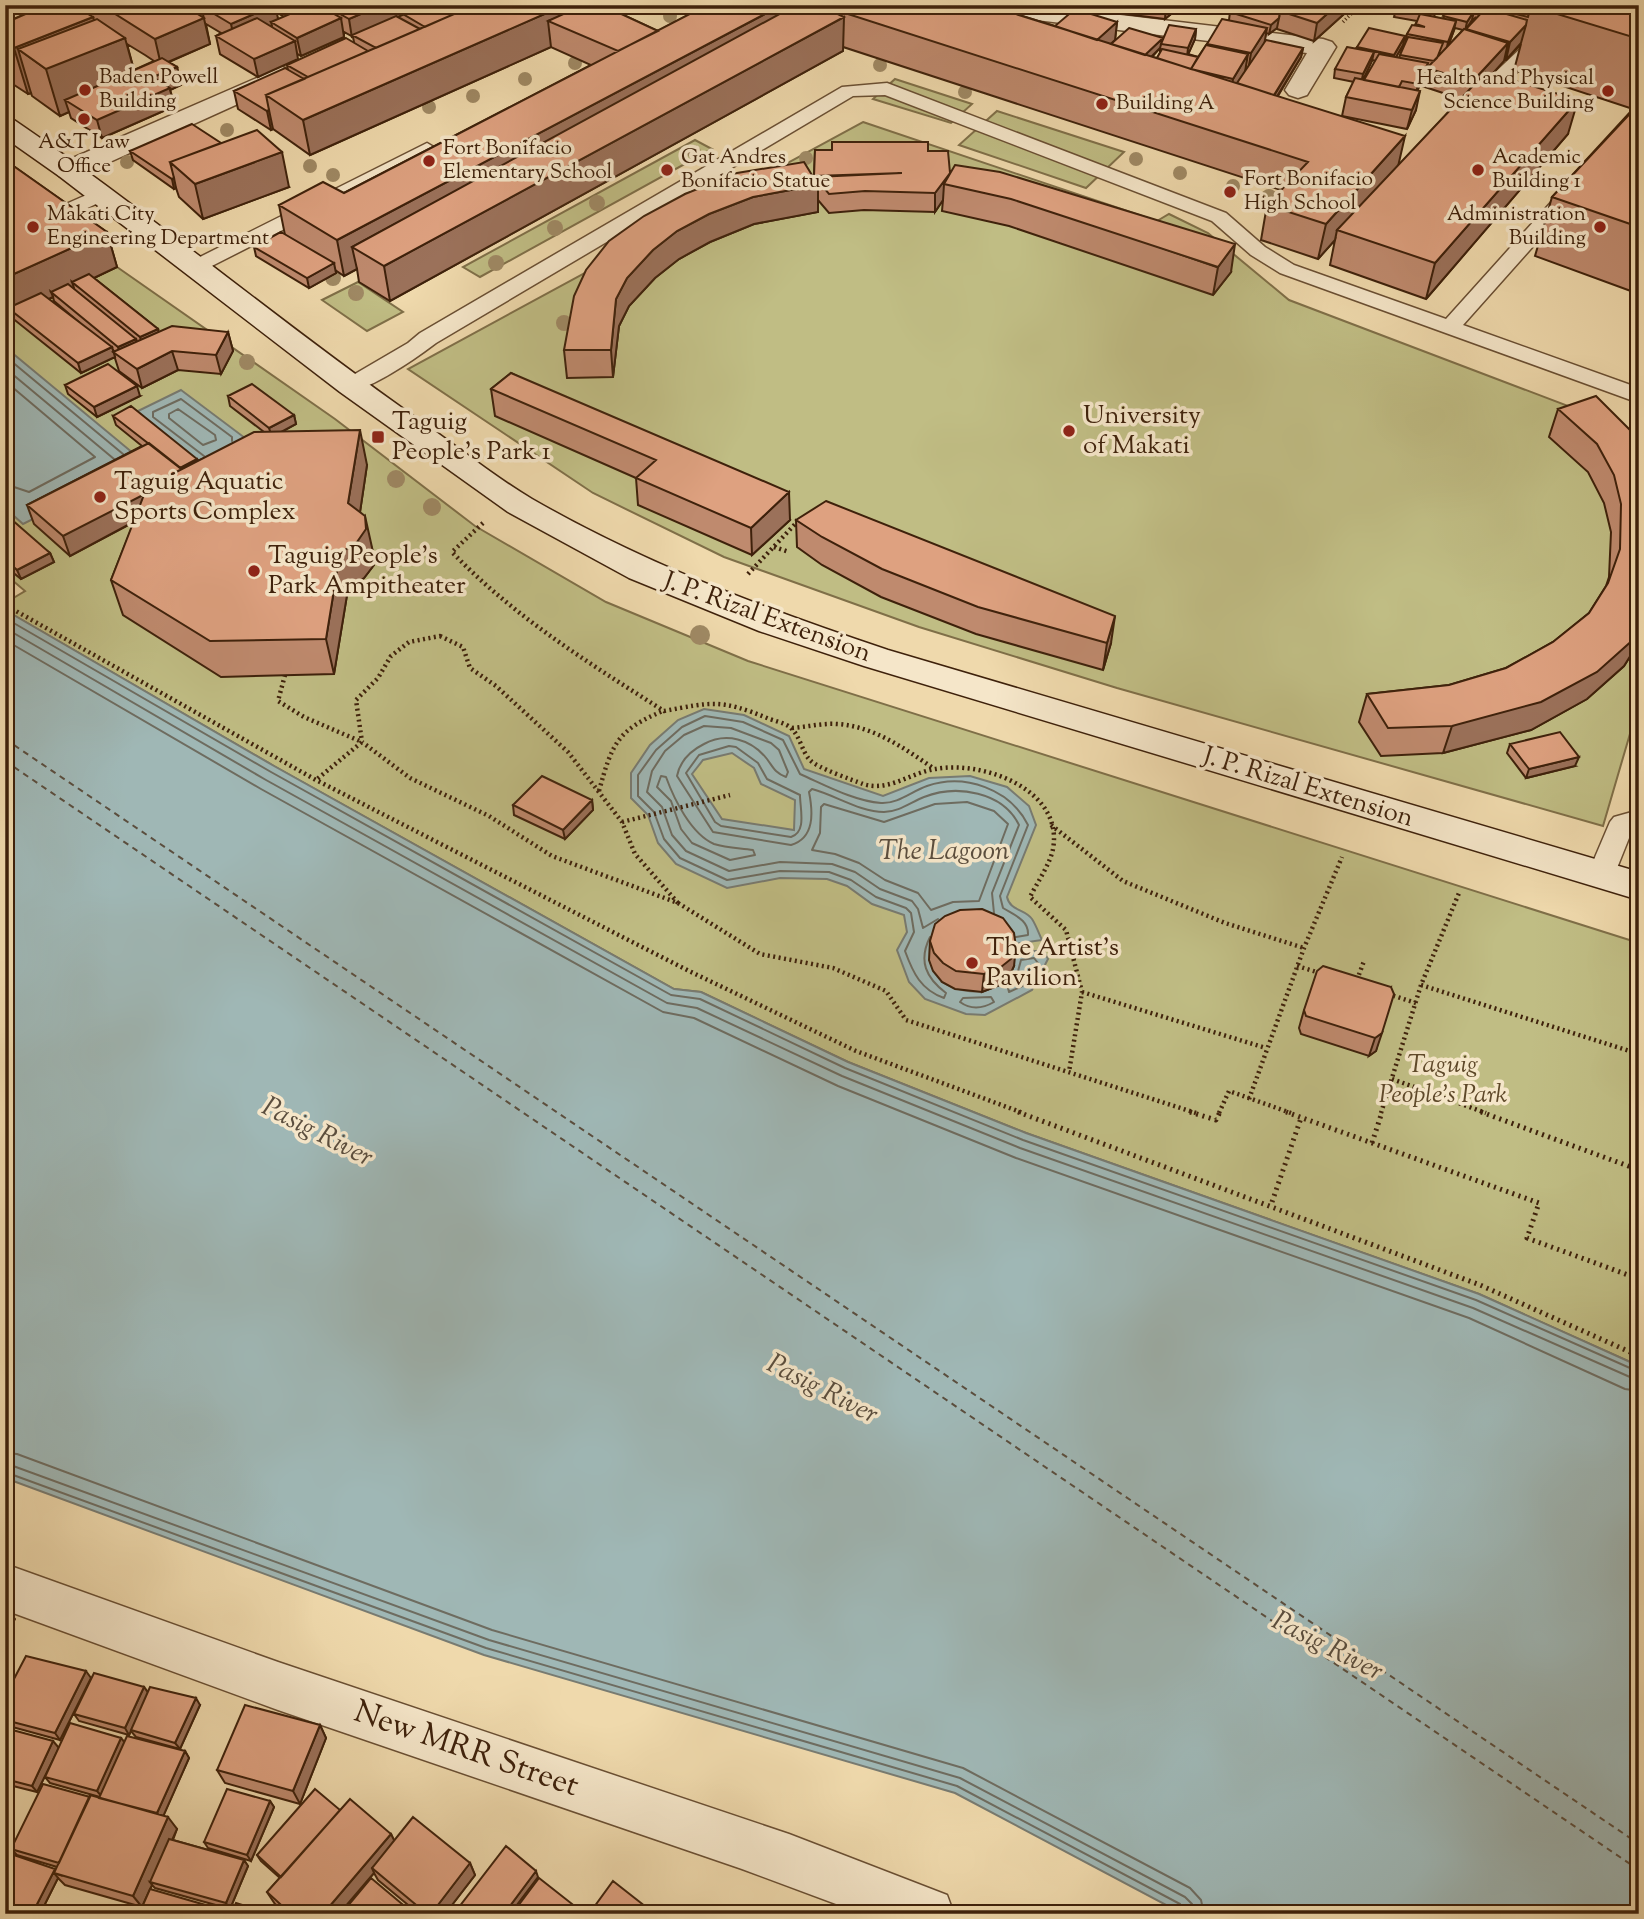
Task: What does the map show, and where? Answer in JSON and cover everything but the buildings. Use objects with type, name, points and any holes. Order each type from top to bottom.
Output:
[{"type":"main road","points":[[972,5],[1323,47],[1298,90]]},
{"type":"main road","points":[[69,170],[299,67]]},
{"type":"main road","name":"J. P. Rizal Extension","points":[[5,126],[69,170],[346,382],[519,505],[640,570],[771,624],[889,662],[1639,886]]},
{"type":"main road","name":"New MRR Street","points":[[5,1587],[120,1631],[381,1722],[763,1851],[928,1914]]},
{"type":"lane","points":[[1457,121],[1538,40],[1552,18]]},
{"type":"lane","points":[[346,382],[416,348],[428,338],[849,91],[887,89],[1219,217],[1258,251],[1287,270],[1451,326],[1639,396]]},
{"type":"lane","points":[[195,267],[427,149]]},
{"type":"lane","points":[[1451,326],[1585,177]]},
{"type":"lane","points":[[41,222],[100,195]]},
{"type":"lane","points":[[1311,279],[1330,259]]},
{"type":"lane","points":[[1601,876],[1619,829],[1623,824],[1639,820]]},
{"type":"path","points":[[747,575],[800,519]]},
{"type":"path","points":[[484,522],[452,552],[479,583],[541,631],[664,710]]},
{"type":"path","points":[[774,547],[789,552]]},
{"type":"path","points":[[6,606],[316,780],[689,971],[856,1051],[1480,1285],[1639,1356]]},
{"type":"path","points":[[362,742],[356,700],[379,678],[391,656],[409,642],[440,636],[463,647],[470,668],[496,686],[568,752],[622,822],[635,854],[677,903]]},
{"type":"path","points":[[285,675],[278,701],[304,717],[362,742],[410,778],[489,816],[552,856],[677,903],[760,954],[833,968],[886,991],[906,1020],[1216,1120],[1228,1091],[1539,1203],[1527,1238],[1639,1279]]},
{"type":"path","points":[[599,792],[609,754],[633,723],[664,710],[711,702],[736,705],[791,729],[837,724],[870,732],[900,746],[934,769]]},
{"type":"path","points":[[791,729],[811,762],[864,784],[881,787],[934,769],[964,767],[992,772],[1018,784],[1039,799],[1051,825],[1053,849],[1030,897],[1066,930],[1082,992],[1069,1072]]},
{"type":"path","points":[[316,780],[362,742]]},
{"type":"path","points":[[622,822],[730,795]]},
{"type":"path","points":[[1051,825],[1123,881],[1225,923],[1304,947]]},
{"type":"path","points":[[1249,1099],[1304,947],[1342,857]]},
{"type":"path","points":[[1372,1143],[1421,985],[1459,893]]},
{"type":"path","points":[[1344,980],[1356,984],[1364,961]]},
{"type":"path","points":[[1297,966],[1332,977]]},
{"type":"path","points":[[1421,985],[1639,1054]]},
{"type":"path","points":[[1082,992],[1266,1048]]},
{"type":"path","points":[[1380,992],[1416,1003]]},
{"type":"path","points":[[1392,1079],[1639,1170]]},
{"type":"path","points":[[1272,1202],[1301,1118]]},
{"type":"green space","points":[[895,79],[972,104],[951,123],[873,99]]},
{"type":"green space","points":[[997,111],[1124,152],[1086,188],[959,145]]},
{"type":"green space","name":"University of Makati","points":[[863,122],[1157,221],[1169,214],[1208,233],[1289,300],[1639,433],[1639,703],[1603,826],[1117,688],[919,627],[724,557],[593,493],[408,369]]},
{"type":"green space","points":[[695,140],[712,149],[480,277],[463,267]]},
{"type":"green space","name":"Taguig People's Park","points":[[117,267],[335,419],[475,526],[606,602],[748,661],[1639,943],[1639,1366],[1479,1294],[1026,1133],[848,1062],[701,992],[674,989],[274,766],[5,610],[5,603],[25,591],[5,574],[5,319]]},
{"type":"green space","points":[[358,282],[403,312],[367,331],[322,300]]},
{"type":"water","points":[[5,347],[145,463],[23,524],[5,508]]},
{"type":"water","points":[[181,390],[249,441],[203,465],[136,412]]},
{"type":"water","name":"Pasig River","points":[[5,610],[274,766],[674,989],[701,992],[848,1062],[1026,1133],[1479,1294],[1639,1366],[1639,1914],[1183,1914],[955,1793],[484,1655],[5,1478]]},
{"type":"water","name":"The Lagoon","points":[[704,709],[744,715],[789,736],[804,769],[883,796],[929,778],[970,776],[1007,787],[1029,806],[1036,825],[1007,897],[1011,905],[1032,919],[1042,940],[1008,945],[942,982],[956,989],[970,991],[992,988],[1000,985],[1012,951],[1044,951],[1048,959],[1032,990],[985,1015],[966,1014],[925,999],[909,982],[897,950],[907,932],[904,915],[872,904],[847,886],[827,879],[780,878],[727,888],[676,864],[658,843],[648,815],[631,798],[631,773],[650,745],[678,720]],"holes":[[[732,753],[754,768],[761,784],[795,800],[794,830],[722,819],[692,774],[703,760]]]},
{"type":"ferry route","points":[[5,739],[1639,1844]]},
{"type":"ferry route","points":[[5,761],[1639,1870]]},
{"type":"place","name":"Baden Powell Building","points":[[85,90]]},
{"type":"place","name":"Health and Physical Science Building","points":[[1608,91]]},
{"type":"place","name":"Building A","points":[[1102,104]]},
{"type":"place","name":"A&T Law Office","points":[[84,119]]},
{"type":"place","name":"Fort Bonifacio Elementary School","points":[[429,161]]},
{"type":"place","name":"Gat Andres Bonifacio Statue","points":[[667,170]]},
{"type":"place","name":"Academic Building 1","points":[[1478,170]]},
{"type":"place","name":"Fort Bonifacio High School","points":[[1230,192]]},
{"type":"place","name":"Makati City Engineering Department","points":[[33,227]]},
{"type":"place","name":"Administration Building","points":[[1600,227]]},
{"type":"place","name":"University of Makati","points":[[1069,431]]},
{"type":"place","name":"Taguig People's Park 1","points":[[378,437]]},
{"type":"place","name":"Taguig Aquatic Sports Complex","points":[[100,497]]},
{"type":"place","name":"Taguig People's Park Ampitheater","points":[[254,571]]},
{"type":"place","name":"The Artist's Pavilion","points":[[972,963]]}]
